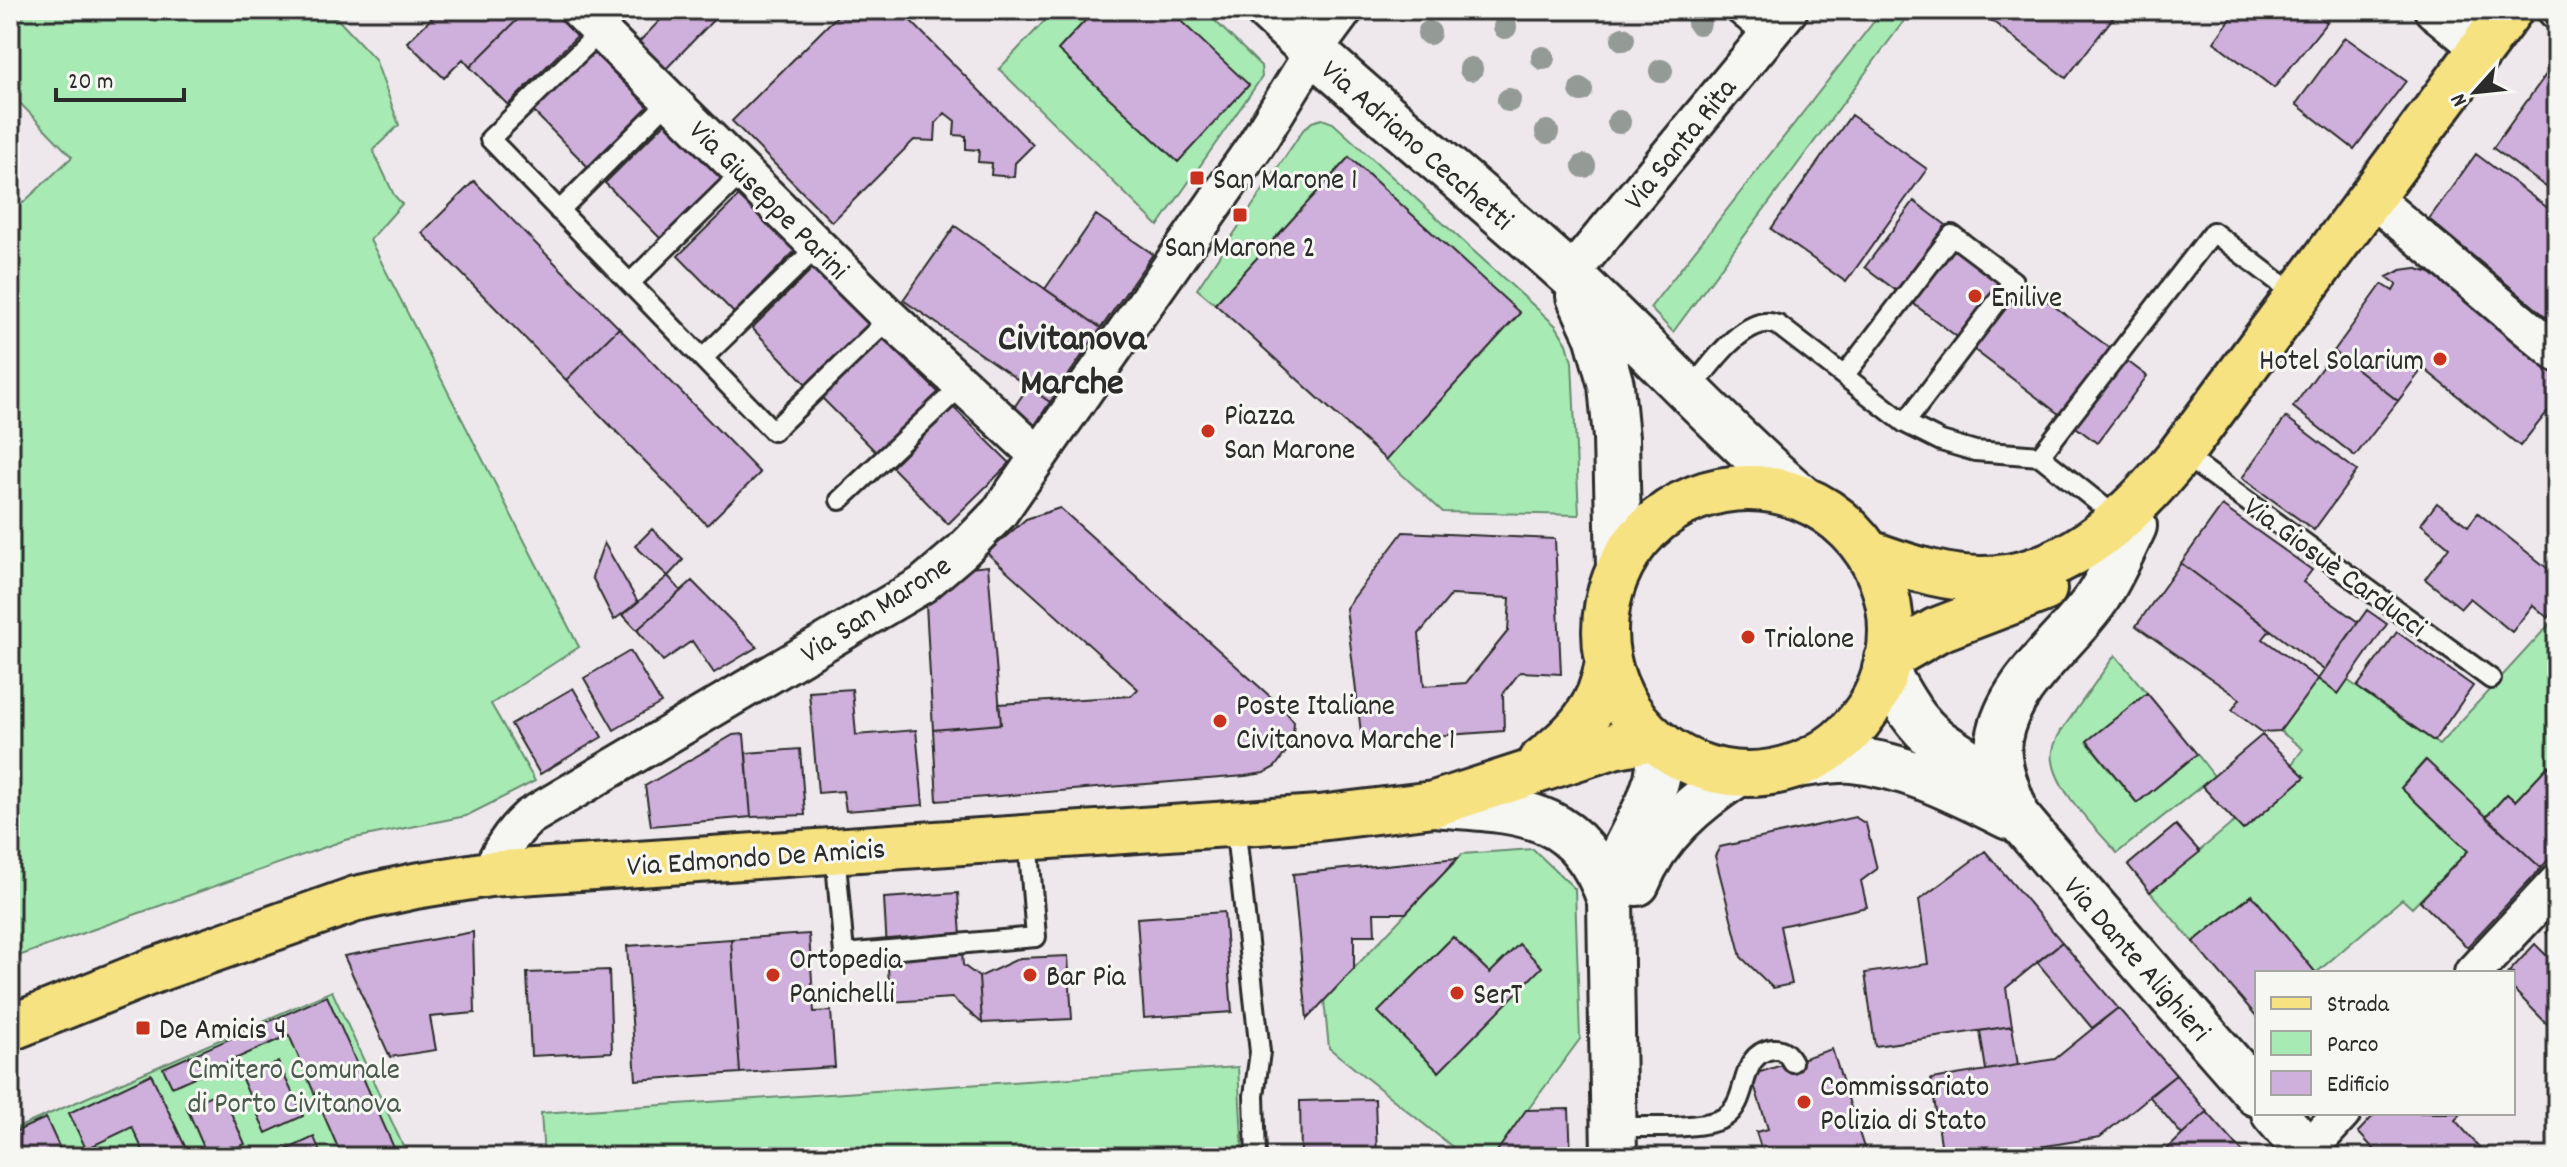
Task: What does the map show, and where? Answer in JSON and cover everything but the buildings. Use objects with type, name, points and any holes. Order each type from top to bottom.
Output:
[{"type":"main road","name":"Via Adriano Cecchetti","points":[[1268,10],[1570,275],[1802,498]]},
{"type":"main road","points":[[1886,664],[1917,640],[2041,590],[2094,561],[2171,466],[2510,10]]},
{"type":"main road","name":"Via Adriano Cecchetti","points":[[1570,275],[1597,335],[1611,385],[1616,438],[1619,568]]},
{"type":"main road","points":[[1748,488],[1779,491],[1802,498],[1829,513],[1852,534],[1867,552],[1880,578],[1888,604],[1891,634],[1879,687],[1851,731],[1831,748],[1803,764],[1763,773],[1738,774],[1712,770],[1685,759],[1657,741],[1630,711],[1616,688],[1604,634],[1611,587],[1619,568],[1650,525],[1700,495],[1748,488]]},
{"type":"main road","points":[[1867,552],[1938,573],[1969,578],[1998,578],[2015,576],[2064,558],[2127,523]]},
{"type":"main road","points":[[2019,822],[2000,765],[1999,741],[2005,716],[2017,694],[2097,599],[2118,562],[2127,523]]},
{"type":"main road","name":"Via Edmondo De Amicis","points":[[1523,776],[1568,739],[1588,715],[1602,692],[1608,662]]},
{"type":"main road","name":"Via Dante Alighieri","points":[[1886,664],[1914,718],[1941,743],[1972,764],[2255,1092]]},
{"type":"main road","points":[[1613,1142],[1610,900],[1621,857],[1657,779],[1657,741]]},
{"type":"main road","name":"Via Edmondo De Amicis","points":[[10,1028],[155,970],[356,899],[415,886],[489,874],[1319,818],[1434,804],[1613,746],[1657,741]]},
{"type":"main road","name":"Via Dante Alighieri","points":[[1803,764],[1851,760],[1886,766],[1942,785],[2019,822]]},
{"type":"main road","points":[[1612,1022],[1628,904],[1642,870],[1683,815],[1705,795],[1738,774]]},
{"type":"main road","points":[[1434,804],[1504,810],[1539,817],[1561,829],[1576,841],[1592,862],[1610,900]]},
{"type":"main road","points":[[2276,1115],[2310,1154]]},
{"type":"street","name":"Via San Marone","points":[[489,874],[504,844],[529,817],[922,585],[962,551],[999,513],[1257,143],[1313,52],[1344,10]]},
{"type":"street","name":"Via Santa Rita","points":[[1570,275],[1789,10]]},
{"type":"street","points":[[2433,10],[2481,49]]},
{"type":"street","name":"Via Giuseppe Parini","points":[[590,21],[890,318],[1039,456]]},
{"type":"street","points":[[2371,197],[2557,353]]},
{"type":"street","points":[[2475,971],[2557,883]]},
{"type":"street","points":[[2310,1154],[2340,1115]]},
{"type":"lane","points":[[1732,10],[1766,38]]},
{"type":"lane","points":[[590,21],[490,139],[773,431],[890,318]]},
{"type":"lane","points":[[559,211],[670,100]]},
{"type":"lane","points":[[630,283],[743,172]]},
{"type":"lane","points":[[2040,456],[2213,232],[2297,296]]},
{"type":"lane","points":[[1844,376],[1952,235],[2013,281],[1905,423]]},
{"type":"lane","points":[[703,358],[818,246]]},
{"type":"lane","points":[[1689,392],[1734,339],[1765,323],[1778,325],[1905,423],[1941,441],[1975,451],[2040,456],[2127,523]]},
{"type":"lane","points":[[840,500],[961,386]]},
{"type":"lane","name":"Via Giosuè Carducci","points":[[2171,466],[2491,679]]},
{"type":"lane","points":[[1235,824],[1260,1052],[1254,1096],[1256,1157]]},
{"type":"lane","points":[[835,851],[844,954],[1036,937],[1028,838]]},
{"type":"lane","points":[[1613,1142],[1708,1124],[1725,1117],[1734,1109],[1743,1089],[1746,1071],[1758,1055],[1770,1049],[1779,1049],[1787,1053],[1792,1062]]},
{"type":"green space","points":[[28,10],[329,10],[375,59],[399,125],[373,150],[394,195],[402,204],[370,240],[579,647],[491,704],[535,781],[466,816],[345,840],[10,959],[10,215],[72,157],[15,98],[10,88],[10,29]]},
{"type":"green space","points":[[1055,10],[1095,10],[1058,50],[1169,10],[1204,10],[1261,66],[1262,77],[1158,226],[999,69]]},
{"type":"green space","points":[[1883,10],[1912,10],[1673,332],[1650,308]]},
{"type":"green space","points":[[1322,119],[1333,123],[1556,326],[1567,344],[1572,362],[1579,515],[1443,512],[1386,460],[1519,313],[1349,157],[1215,304],[1197,289],[1303,130],[1312,122]]},
{"type":"green space","points":[[2557,616],[2557,741],[2552,747],[2557,752],[2557,774],[2548,766],[2515,801],[2507,794],[2486,817],[2425,760],[2401,788],[2468,851],[2412,908],[2402,899],[2318,971],[2314,971],[2252,895],[2193,942],[2150,892],[2235,821],[2244,829],[2305,777],[2292,764],[2303,749],[2280,731],[2318,679],[2338,694],[2347,680],[2439,745]]},
{"type":"green space","points":[[2115,655],[2147,693],[2087,742],[2137,803],[2197,754],[2214,776],[2117,853],[2062,785],[2053,757],[2054,745],[2061,731]]},
{"type":"green space","points":[[1533,849],[1575,889],[1580,1039],[1493,1157],[1465,1157],[1329,1048],[1324,1000],[1462,854]],"holes":[[[1453,937],[1490,973],[1379,1012]]]},
{"type":"green space","name":"Cimitero Comunale di Porto Civitanova","points":[[332,991],[408,1157],[10,1157],[10,1131]]},
{"type":"green space","points":[[1238,1067],[1243,1157],[544,1157],[541,1113]]},
{"type":"place","name":"San Marone 1","points":[[1197,178]]},
{"type":"place","name":"San Marone 2","points":[[1240,215]]},
{"type":"place","name":"Enilive","points":[[1975,296]]},
{"type":"place","name":"Hotel Solarium","points":[[2440,359]]},
{"type":"place","name":"Piazza San Marone","points":[[1208,431]]},
{"type":"place","name":"Trialone","points":[[1748,637]]},
{"type":"place","name":"Poste Italiane Civitanova Marche 1","points":[[1220,721]]},
{"type":"place","name":"Ortopedia Panichelli","points":[[773,975]]},
{"type":"place","name":"Bar Pia","points":[[1030,975]]},
{"type":"place","name":"SerT","points":[[1457,993]]},
{"type":"place","name":"De Amicis 4","points":[[143,1028]]},
{"type":"place","name":"Commissariato Polizia di Stato","points":[[1804,1102]]},
{"type":"district","name":"Civitanova Marche","points":[[1072,358]]}]
